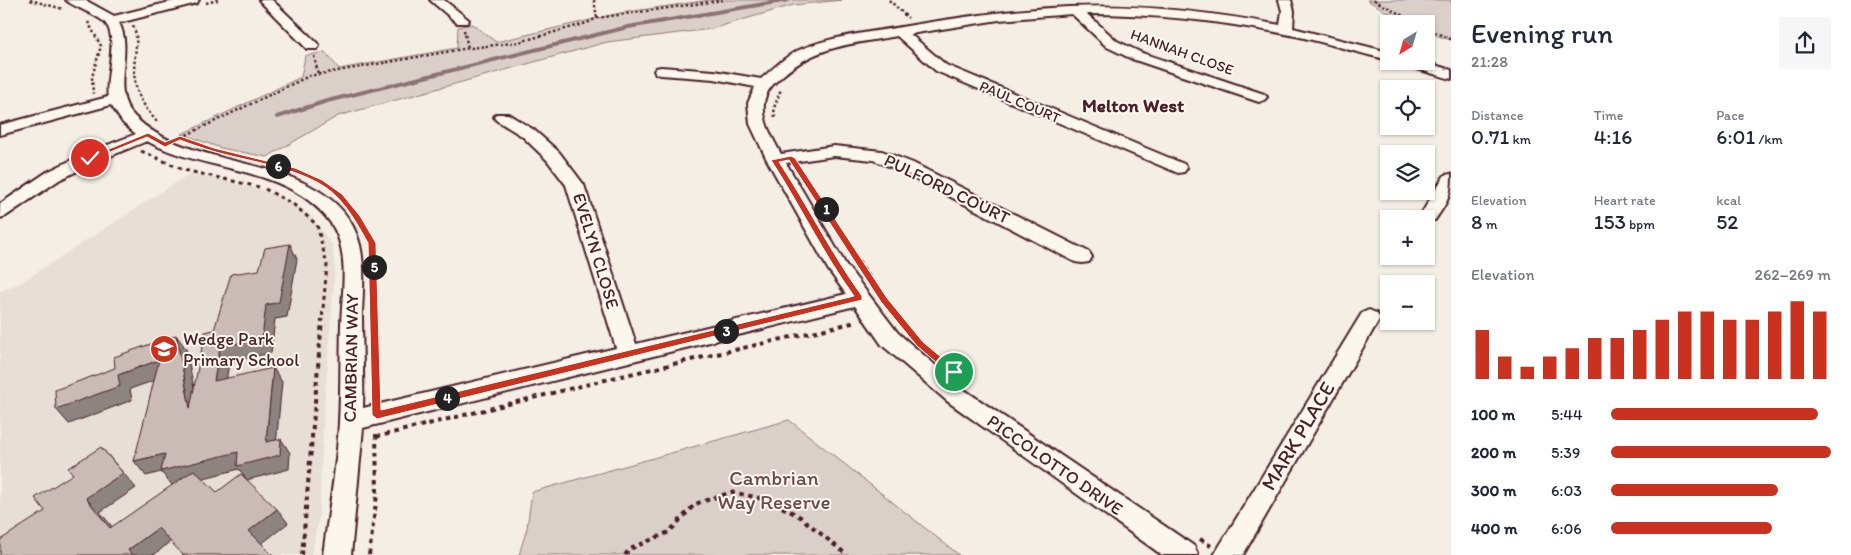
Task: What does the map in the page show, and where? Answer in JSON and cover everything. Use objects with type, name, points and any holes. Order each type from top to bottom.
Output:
[{"type":"street","points":[[75,3],[111,20],[193,0]]},
{"type":"street","points":[[265,0],[312,46]]},
{"type":"street","points":[[436,0],[462,20]]},
{"type":"street","points":[[1285,0],[1288,11],[1286,31]]},
{"type":"street","points":[[662,71],[714,75],[764,84],[793,59],[808,51],[835,43],[907,27],[1023,14],[1076,11],[1113,5],[1203,16],[1286,31],[1380,54]]},
{"type":"street","name":"HANNAH CLOSE","points":[[1076,11],[1112,44],[1137,56],[1259,97]]},
{"type":"street","points":[[0,130],[114,100],[115,65],[119,48],[117,33],[111,20]]},
{"type":"street","name":"PAUL COURT","points":[[907,27],[941,68],[1178,168]]},
{"type":"street","points":[[1435,70],[1451,75]]},
{"type":"street","name":"PICCOLOTTO DRIVE","points":[[764,84],[756,103],[758,124],[775,160],[838,269],[853,300],[890,339],[955,395],[1184,555]]},
{"type":"street","name":"CAMBRIAN WAY","points":[[114,100],[128,119],[146,134],[180,151],[270,176],[294,185],[326,206],[337,219],[349,239],[352,265],[351,421],[337,555]]},
{"type":"street","name":"EVELYN CLOSE","points":[[502,117],[528,133],[553,156],[575,185],[624,342],[630,355]]},
{"type":"street","points":[[0,212],[53,176],[146,134]]},
{"type":"street","name":"PULFORD COURT","points":[[775,160],[834,151],[876,155],[907,167],[1082,257]]},
{"type":"street","points":[[1433,210],[1451,179]]},
{"type":"street","points":[[351,421],[853,300]]},
{"type":"street","name":"MARK PLACE","points":[[1222,552],[1369,318]]},
{"type":"path","points":[[30,0],[75,3]]},
{"type":"path","points":[[594,0],[597,18]]},
{"type":"path","points":[[188,140],[180,138],[303,79],[318,74],[345,72],[468,48],[519,42],[588,23],[597,18],[724,0]]},
{"type":"path","points":[[889,0],[907,27]]},
{"type":"path","points":[[1374,0],[1402,15]]},
{"type":"path","points":[[126,17],[137,34],[134,89],[143,107],[146,134],[135,148],[184,170],[264,188],[293,204],[317,225],[327,266],[302,555]]},
{"type":"path","points":[[84,20],[90,24],[101,46],[92,77],[93,98],[99,105]]},
{"type":"path","points":[[462,20],[468,48]]},
{"type":"path","points":[[1435,32],[1451,39]]},
{"type":"path","points":[[312,46],[318,74]]},
{"type":"path","points":[[775,124],[774,108],[783,86]]},
{"type":"path","points":[[814,193],[884,300]]},
{"type":"path","points":[[362,226],[372,243],[373,251],[377,415],[378,495],[369,555]]},
{"type":"path","points":[[376,437],[617,377],[860,323],[853,300]]},
{"type":"path","points":[[625,555],[630,549],[669,532],[694,504],[732,492],[768,500],[799,516],[847,555]]},
{"type":"path","points":[[1192,534],[1222,552]]},
{"type":"shaded area","name":"Wedge Park Primary School","points":[[191,173],[258,189],[286,199],[309,214],[332,244],[335,270],[324,408],[319,517],[311,555],[0,555],[0,291],[20,283]]},
{"type":"green space","points":[[710,0],[842,0],[793,5],[711,29],[607,42],[338,116],[267,157],[221,148],[182,134],[301,77],[305,56],[325,52],[339,69],[457,48],[458,27],[472,24],[496,42],[620,13]]},
{"type":"green space","points":[[1367,0],[1451,0],[1451,40],[1435,35],[1435,15],[1393,15]]},
{"type":"green space","name":"Cambrian Way Reserve","points":[[789,420],[959,555],[519,555],[527,528],[532,492]]},
{"type":"building","points":[[290,244],[279,302],[266,305],[262,338],[220,347],[214,381],[273,368],[266,442],[281,439],[280,455],[237,466],[238,452],[161,471],[165,454],[134,461],[159,360],[118,375],[120,386],[56,409],[55,390],[115,368],[114,357],[176,335],[190,408],[205,332],[214,330],[231,274],[259,270],[265,248]]},
{"type":"building","points":[[101,447],[123,473],[86,498],[110,528],[194,470],[217,492],[241,474],[277,509],[249,531],[273,555],[183,555],[158,528],[128,550],[132,555],[0,555],[0,540],[45,511],[35,498],[73,474],[68,468]]},
{"type":"waterway","points":[[277,117],[327,101],[628,27],[788,0]]},
{"type":"place","name":"Wedge Park Primary School","points":[[164,349]]},
{"type":"district","name":"Melton West","points":[[1133,105]]},
{"type":"route","points":[[90,158],[148,135],[165,145],[180,138],[212,149],[292,170],[320,182],[340,195],[358,217],[372,243],[377,415],[859,298],[838,269],[775,160],[791,158],[853,249],[884,300],[920,344],[954,372]]}]
